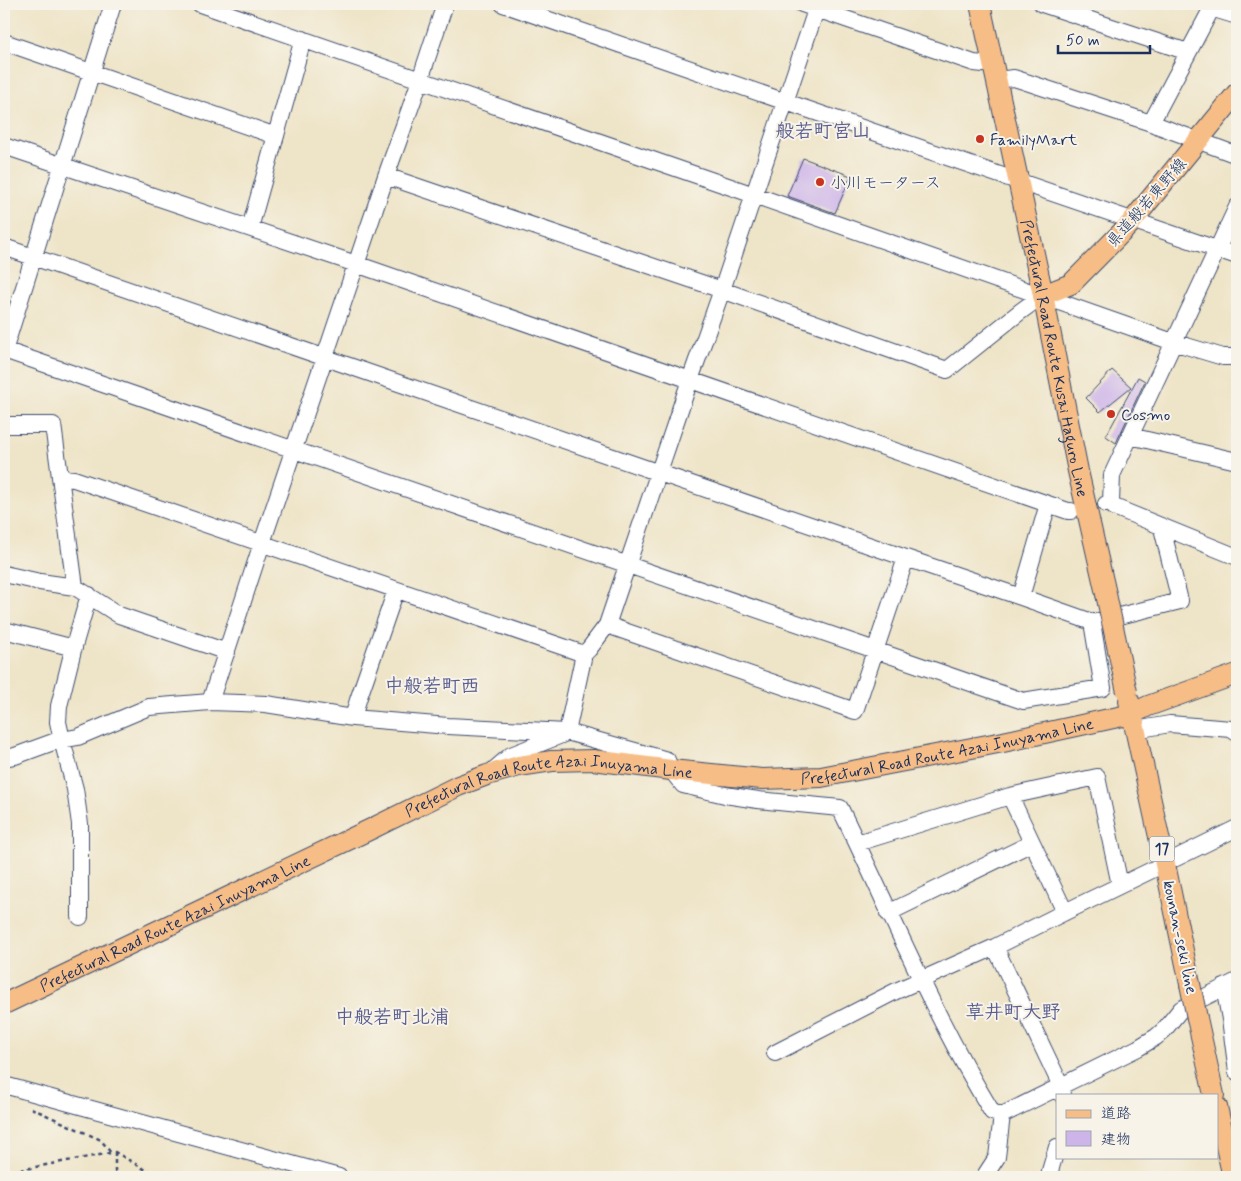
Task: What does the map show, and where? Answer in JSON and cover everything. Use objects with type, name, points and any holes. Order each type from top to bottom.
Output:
[{"type":"main road","name":"Prefectural Road Route Kusai Haguro Line","points":[[980,4],[1043,295],[1078,471],[1134,722]]},
{"type":"main road","name":"県道般若東野線","points":[[1043,295],[1071,284],[1133,221],[1237,93]]},
{"type":"main road","points":[[1134,722],[1148,706],[1237,674]]},
{"type":"main road","name":"Prefectural Road Route Azai Inuyama Line","points":[[4,1004],[362,834],[458,786],[518,766],[560,761],[593,760],[762,779],[820,777],[994,744],[1134,722]]},
{"type":"main road","name":"kounan-seki line","points":[[1134,722],[1190,984],[1189,1014],[1214,1094]]},
{"type":"main road","points":[[1218,1111],[1233,1177]]},
{"type":"street","points":[[113,4],[4,350],[1023,701],[1103,688],[1092,622]]},
{"type":"street","points":[[200,4],[1043,295],[1173,342],[1222,357],[1237,357]]},
{"type":"street","points":[[210,702],[293,450],[445,4]]},
{"type":"street","points":[[504,4],[1237,256]]},
{"type":"street","points":[[1042,4],[1188,52]]},
{"type":"street","points":[[567,732],[584,654],[607,625],[786,102],[812,5],[995,72],[1151,123],[1237,155]]},
{"type":"street","points":[[1151,123],[1212,6],[1237,16]]},
{"type":"street","points":[[250,228],[303,39]]},
{"type":"street","points":[[4,42],[276,136]]},
{"type":"street","points":[[4,146],[356,264],[1072,511]]},
{"type":"street","points":[[386,176],[722,290],[947,370],[1043,295]]},
{"type":"street","points":[[1237,207],[1112,475],[1109,504],[1162,528],[1237,557]]},
{"type":"street","points":[[4,247],[1092,622],[1180,601],[1162,528]]},
{"type":"street","points":[[4,425],[53,426],[75,586]]},
{"type":"street","points":[[1130,436],[1237,461]]},
{"type":"street","points":[[60,478],[74,478],[584,654]]},
{"type":"street","points":[[1021,597],[1048,504]]},
{"type":"street","points":[[607,625],[855,711],[906,558]]},
{"type":"street","points":[[4,574],[40,582],[75,586],[119,615],[227,652]]},
{"type":"street","points":[[354,718],[358,700],[396,590]]},
{"type":"street","points":[[80,916],[80,824],[75,789],[58,722],[59,706],[89,596]]},
{"type":"street","points":[[4,630],[74,648]]},
{"type":"street","points":[[4,758],[78,737],[150,707],[210,702],[266,704],[354,718],[448,726],[567,732],[668,760],[671,770],[683,785],[725,795],[758,800],[840,808],[920,980],[984,1099],[992,1112],[1002,1115],[1062,1090],[1138,1048],[1230,984]]},
{"type":"street","points":[[1134,722],[1231,729],[1237,733]]},
{"type":"street","points":[[488,775],[512,755],[567,732]]},
{"type":"street","points":[[857,843],[1010,796],[1096,778],[1120,885]]},
{"type":"street","points":[[1010,796],[1064,912]]},
{"type":"street","points":[[1176,858],[1237,828]]},
{"type":"street","points":[[888,913],[1032,843]]},
{"type":"street","points":[[776,1053],[896,991],[995,947],[1154,870]]},
{"type":"street","points":[[995,947],[1062,1090]]},
{"type":"street","points":[[1230,984],[1230,1019],[1237,1072]]},
{"type":"street","points":[[4,1084],[339,1177]]},
{"type":"street","points":[[984,1177],[998,1157],[1002,1115]]},
{"type":"street","points":[[1051,1177],[1050,1171],[1056,1150]]},
{"type":"path","points":[[30,1108],[101,1140],[113,1152],[158,1177]]},
{"type":"path","points":[[4,1173],[113,1152]]},
{"type":"path","points":[[113,1152],[115,1177]]},
{"type":"building","points":[[803,158],[851,176],[835,213],[787,196]]},
{"type":"building","points":[[1112,370],[1131,387],[1100,412],[1086,398]]},
{"type":"building","points":[[1138,377],[1145,381],[1116,443],[1106,436]]},
{"type":"place","name":"FamilyMart","points":[[980,139]]},
{"type":"place","name":"小川モータース","points":[[820,182]]},
{"type":"place","name":"Cosmo","points":[[1111,414]]},
{"type":"district","name":"般若町宮山","points":[[823,130]]},
{"type":"district","name":"中般若町西","points":[[432,685]]},
{"type":"district","name":"草井町大野","points":[[1013,1011]]},
{"type":"district","name":"中般若町北浦","points":[[392,1016]]}]
